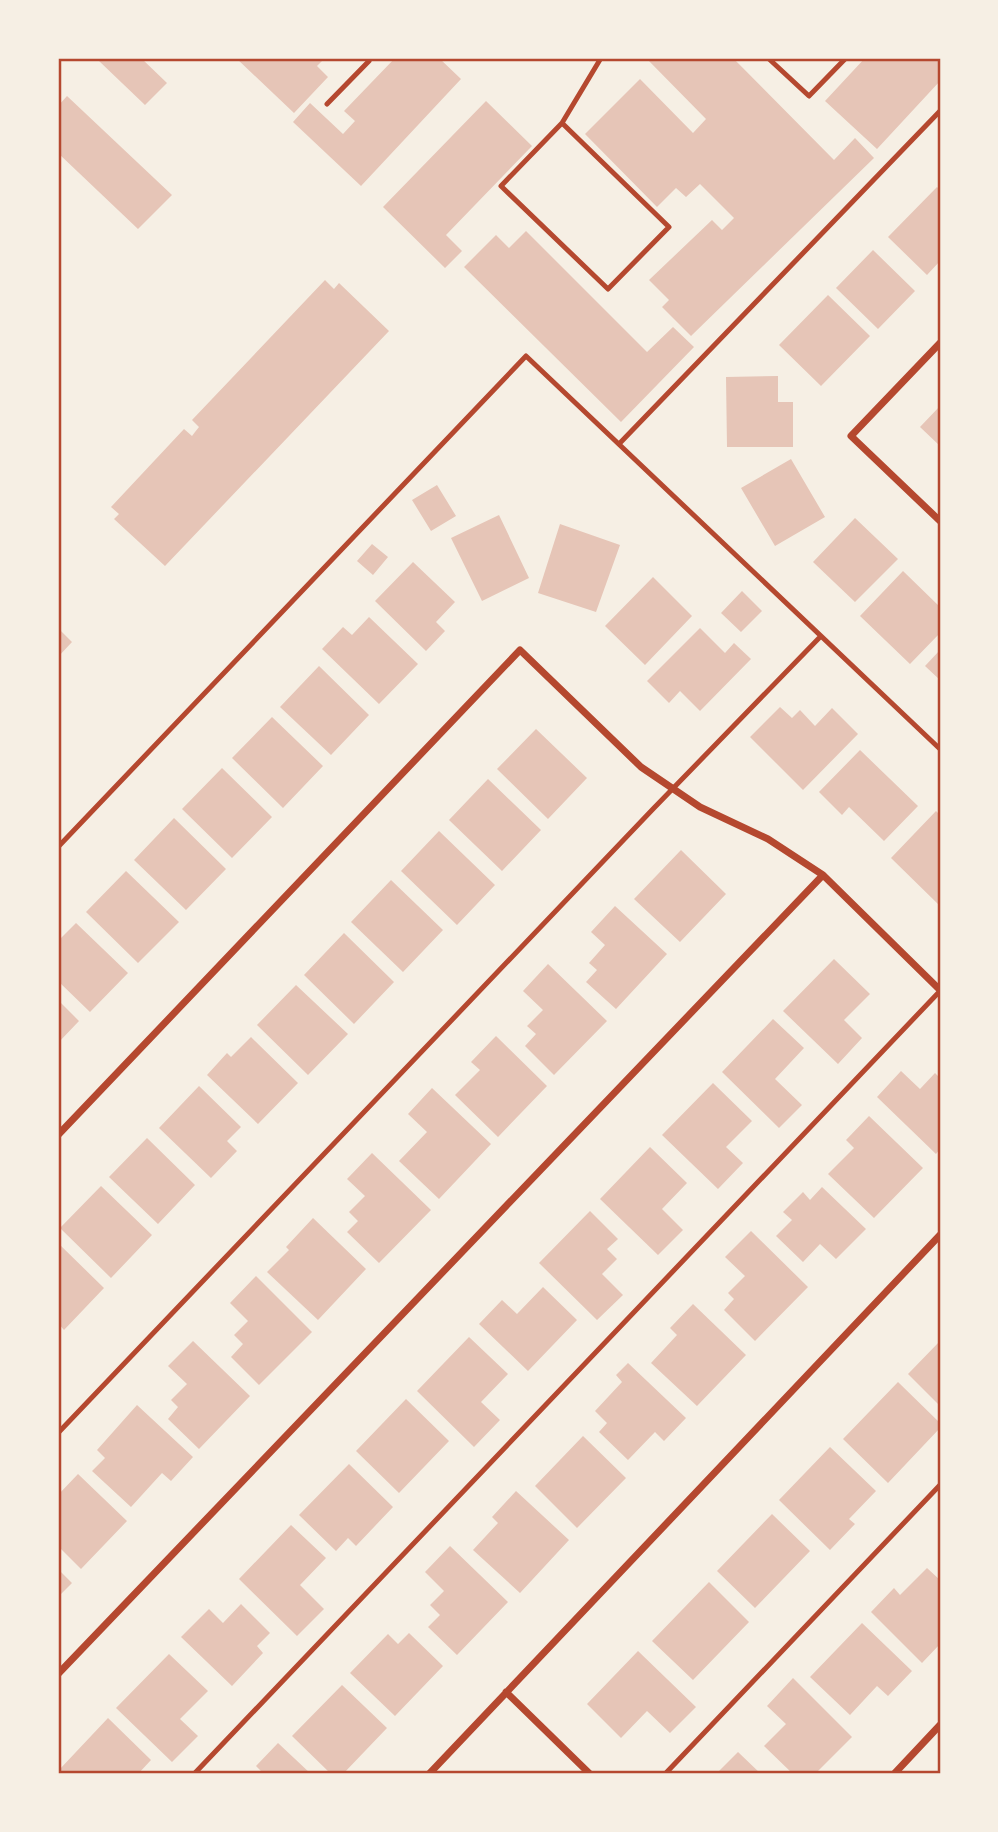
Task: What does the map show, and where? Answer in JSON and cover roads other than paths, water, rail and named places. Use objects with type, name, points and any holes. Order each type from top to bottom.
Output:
[{"type":"street","points":[[940,343],[851,436],[940,521]]},
{"type":"street","points":[[58,1135],[520,650],[641,767],[700,807],[768,839],[823,875],[940,990]]},
{"type":"street","points":[[58,1674],[823,875]]},
{"type":"street","points":[[429,1774],[940,1235]]},
{"type":"street","points":[[506,1692],[590,1774]]},
{"type":"street","points":[[894,1774],[940,1726]]},
{"type":"lane","points":[[562,123],[669,227],[608,289],[501,186],[562,123],[601,58]]},
{"type":"lane","points":[[768,58],[809,96],[846,58]]},
{"type":"lane","points":[[327,104],[369,59]]},
{"type":"lane","points":[[619,444],[940,111]]},
{"type":"lane","points":[[58,847],[526,356],[940,748]]},
{"type":"lane","points":[[58,1433],[672,788],[821,636]]},
{"type":"lane","points":[[194,1774],[940,990]]},
{"type":"lane","points":[[665,1774],[940,1485]]}]
